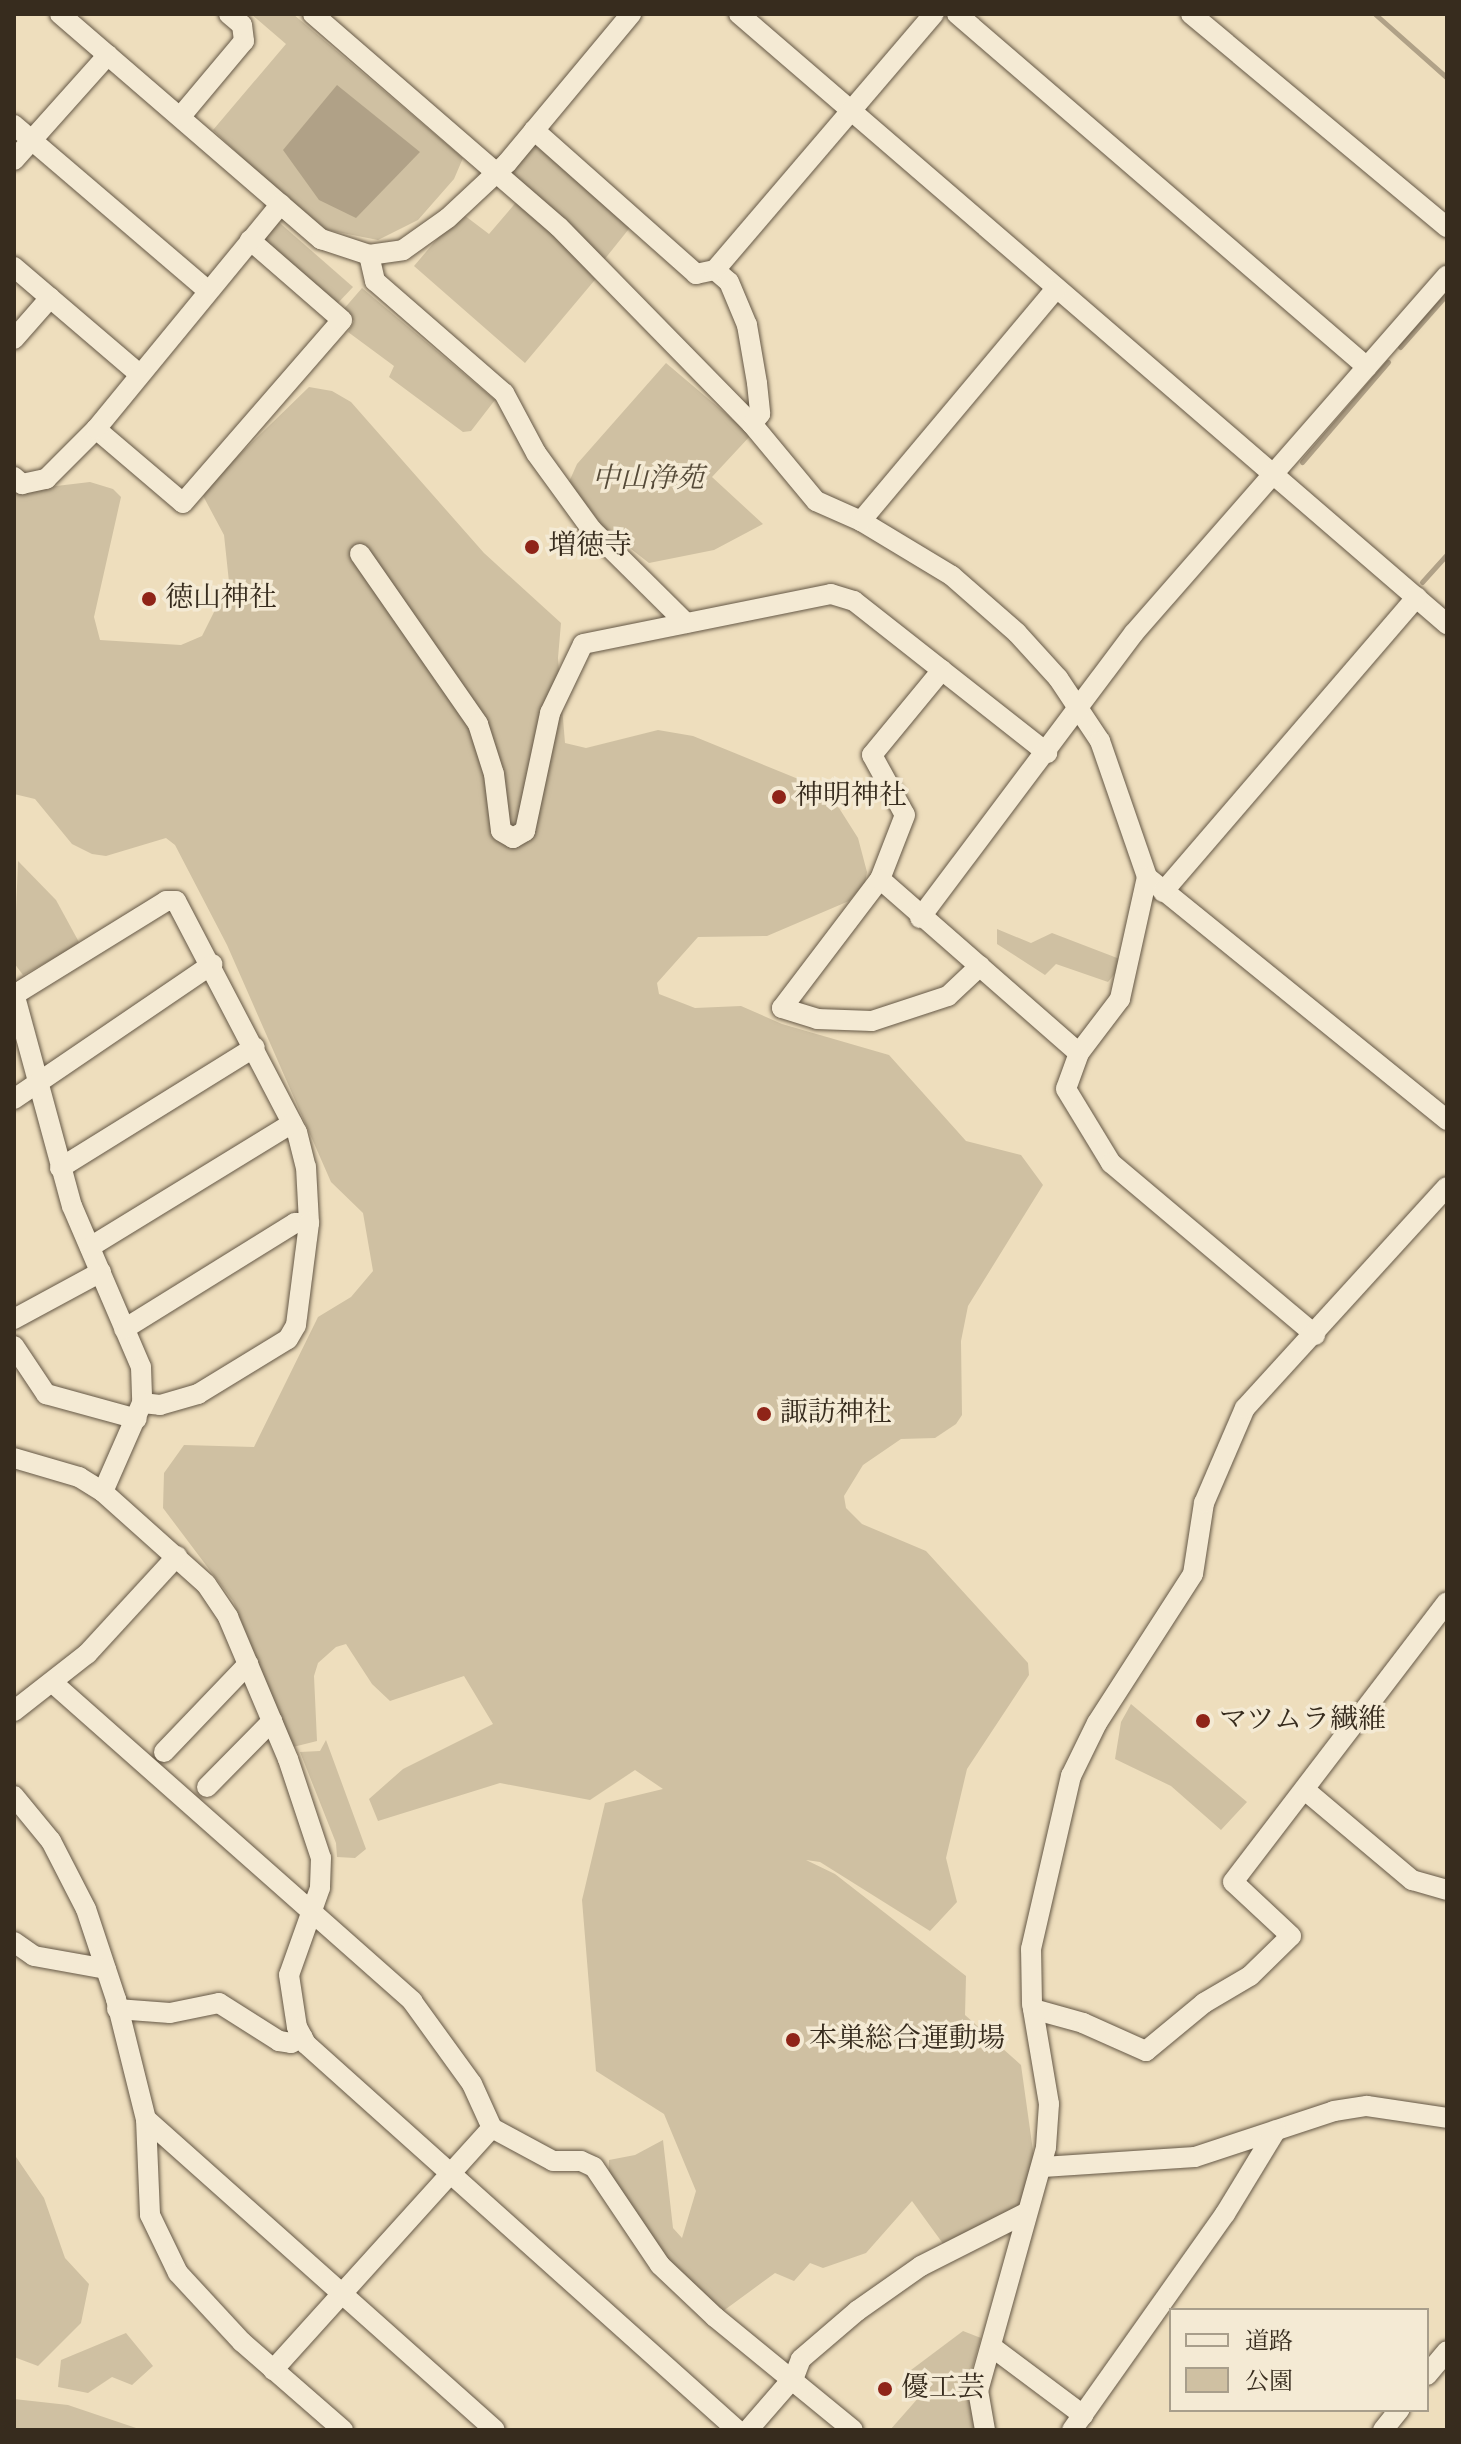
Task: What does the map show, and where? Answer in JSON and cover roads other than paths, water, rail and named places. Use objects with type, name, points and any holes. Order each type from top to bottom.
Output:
[{"type":"street","points":[[60,14],[321,239],[369,255],[418,243],[534,130],[631,14]]},
{"type":"street","points":[[181,116],[244,41],[242,25],[229,14]]},
{"type":"street","points":[[313,14],[559,227],[752,424],[816,501],[861,521],[952,576],[1017,633],[1081,709],[1118,780],[1147,877],[1120,999],[1079,1053],[1066,1089],[1111,1163],[1315,1335]]},
{"type":"street","points":[[739,14],[1056,289],[1246,447],[1273,477],[1447,624]]},
{"type":"street","points":[[534,130],[696,274],[715,270],[853,113],[934,14]]},
{"type":"street","points":[[957,14],[1367,367]]},
{"type":"street","points":[[1191,14],[1447,227]]},
{"type":"street","points":[[14,160],[108,55]]},
{"type":"street","points":[[14,125],[206,289]]},
{"type":"street","points":[[14,477],[22,484],[46,479],[96,429],[206,289],[281,204]]},
{"type":"street","points":[[96,429],[183,503],[342,320],[250,240]]},
{"type":"street","points":[[369,255],[375,281],[504,393],[536,453],[592,530],[686,623]]},
{"type":"street","points":[[14,267],[138,373]]},
{"type":"street","points":[[715,270],[735,292],[747,325],[760,414],[752,424]]},
{"type":"street","points":[[920,918],[1081,709],[1134,633],[1447,276]]},
{"type":"street","points":[[861,521],[1056,289]]},
{"type":"street","points":[[14,339],[50,298]]},
{"type":"street","points":[[360,554],[478,724],[494,774],[501,831],[513,838],[525,831],[550,713],[578,651],[590,640],[842,595],[1047,753]]},
{"type":"street","points":[[1163,892],[1417,597]]},
{"type":"street","points":[[942,670],[872,755],[905,815],[880,879],[782,1008],[817,1019],[872,1021],[948,996],[980,966]]},
{"type":"street","points":[[1147,877],[1447,1120]]},
{"type":"street","points":[[880,879],[920,918],[1079,1053]]},
{"type":"street","points":[[14,1346],[46,1394],[140,1411],[198,1394],[288,1339],[296,1325],[309,1223],[306,1167],[292,1123],[183,905],[166,901],[14,994],[60,1168],[141,1367],[140,1411],[103,1492]]},
{"type":"street","points":[[14,1099],[213,964]]},
{"type":"street","points":[[60,1168],[255,1047]]},
{"type":"street","points":[[90,1247],[292,1123]]},
{"type":"street","points":[[985,2430],[977,2399],[1026,2213],[1043,2167],[1049,2104],[1033,2009],[1031,1949],[1071,1776],[1097,1723],[1193,1574],[1204,1503],[1245,1408],[1315,1335],[1447,1187]]},
{"type":"street","points":[[124,1329],[295,1223],[309,1223]]},
{"type":"street","points":[[14,1319],[101,1272]]},
{"type":"street","points":[[14,1458],[79,1477],[103,1492],[206,1584],[228,1617],[272,1721],[318,1843],[320,1888],[289,1975],[303,2037],[449,2173],[737,2430]]},
{"type":"street","points":[[14,1711],[87,1654],[177,1556]]},
{"type":"street","points":[[1033,2009],[1083,2023],[1146,2051],[1204,2003],[1250,1976],[1291,1936],[1233,1882],[1447,1602]]},
{"type":"street","points":[[164,1752],[248,1664]]},
{"type":"street","points":[[53,1683],[313,1910],[412,2001],[472,2084],[492,2128],[553,2161],[581,2161],[594,2167],[660,2265],[715,2317],[794,2377],[853,2430]]},
{"type":"street","points":[[207,1787],[272,1721]]},
{"type":"street","points":[[1305,1790],[1412,1880],[1447,1890]]},
{"type":"street","points":[[14,1796],[22,1814],[76,1886],[106,1969],[146,2119],[150,2215],[178,2273],[273,2370],[343,2430]]},
{"type":"street","points":[[14,1942],[34,1956],[106,1969]]},
{"type":"street","points":[[117,2009],[170,2013],[219,2003],[279,2041],[291,2043],[303,2037]]},
{"type":"street","points":[[1043,2167],[1195,2157],[1276,2130],[1367,2106],[1447,2118]]},
{"type":"street","points":[[146,2119],[495,2430]]},
{"type":"street","points":[[273,2370],[492,2128]]},
{"type":"street","points":[[992,2347],[1080,2425],[1225,2214],[1276,2130]]},
{"type":"street","points":[[748,2430],[794,2377],[801,2359],[865,2305],[921,2266],[1026,2213]]},
{"type":"street","points":[[1429,2373],[1447,2351]]},
{"type":"street","points":[[1383,2430],[1397,2412]]},
{"type":"waterway","points":[[1375,14],[1447,78]]},
{"type":"waterway","points":[[1400,347],[1447,294]]},
{"type":"waterway","points":[[1302,462],[1388,362]]},
{"type":"waterway","points":[[1422,582],[1447,554]]},
{"type":"place","name":"増徳寺","points":[[532,547]]},
{"type":"place","name":"徳山神社","points":[[149,599]]},
{"type":"place","name":"神明神社","points":[[779,797]]},
{"type":"place","name":"諏訪神社","points":[[764,1414]]},
{"type":"place","name":"マツムラ繊維","points":[[1203,1721]]},
{"type":"place","name":"本巣総合運動場","points":[[793,2040]]},
{"type":"place","name":"優工芸","points":[[885,2389]]},
{"type":"park label","name":"中山浄苑","points":[[648,480]]}]
